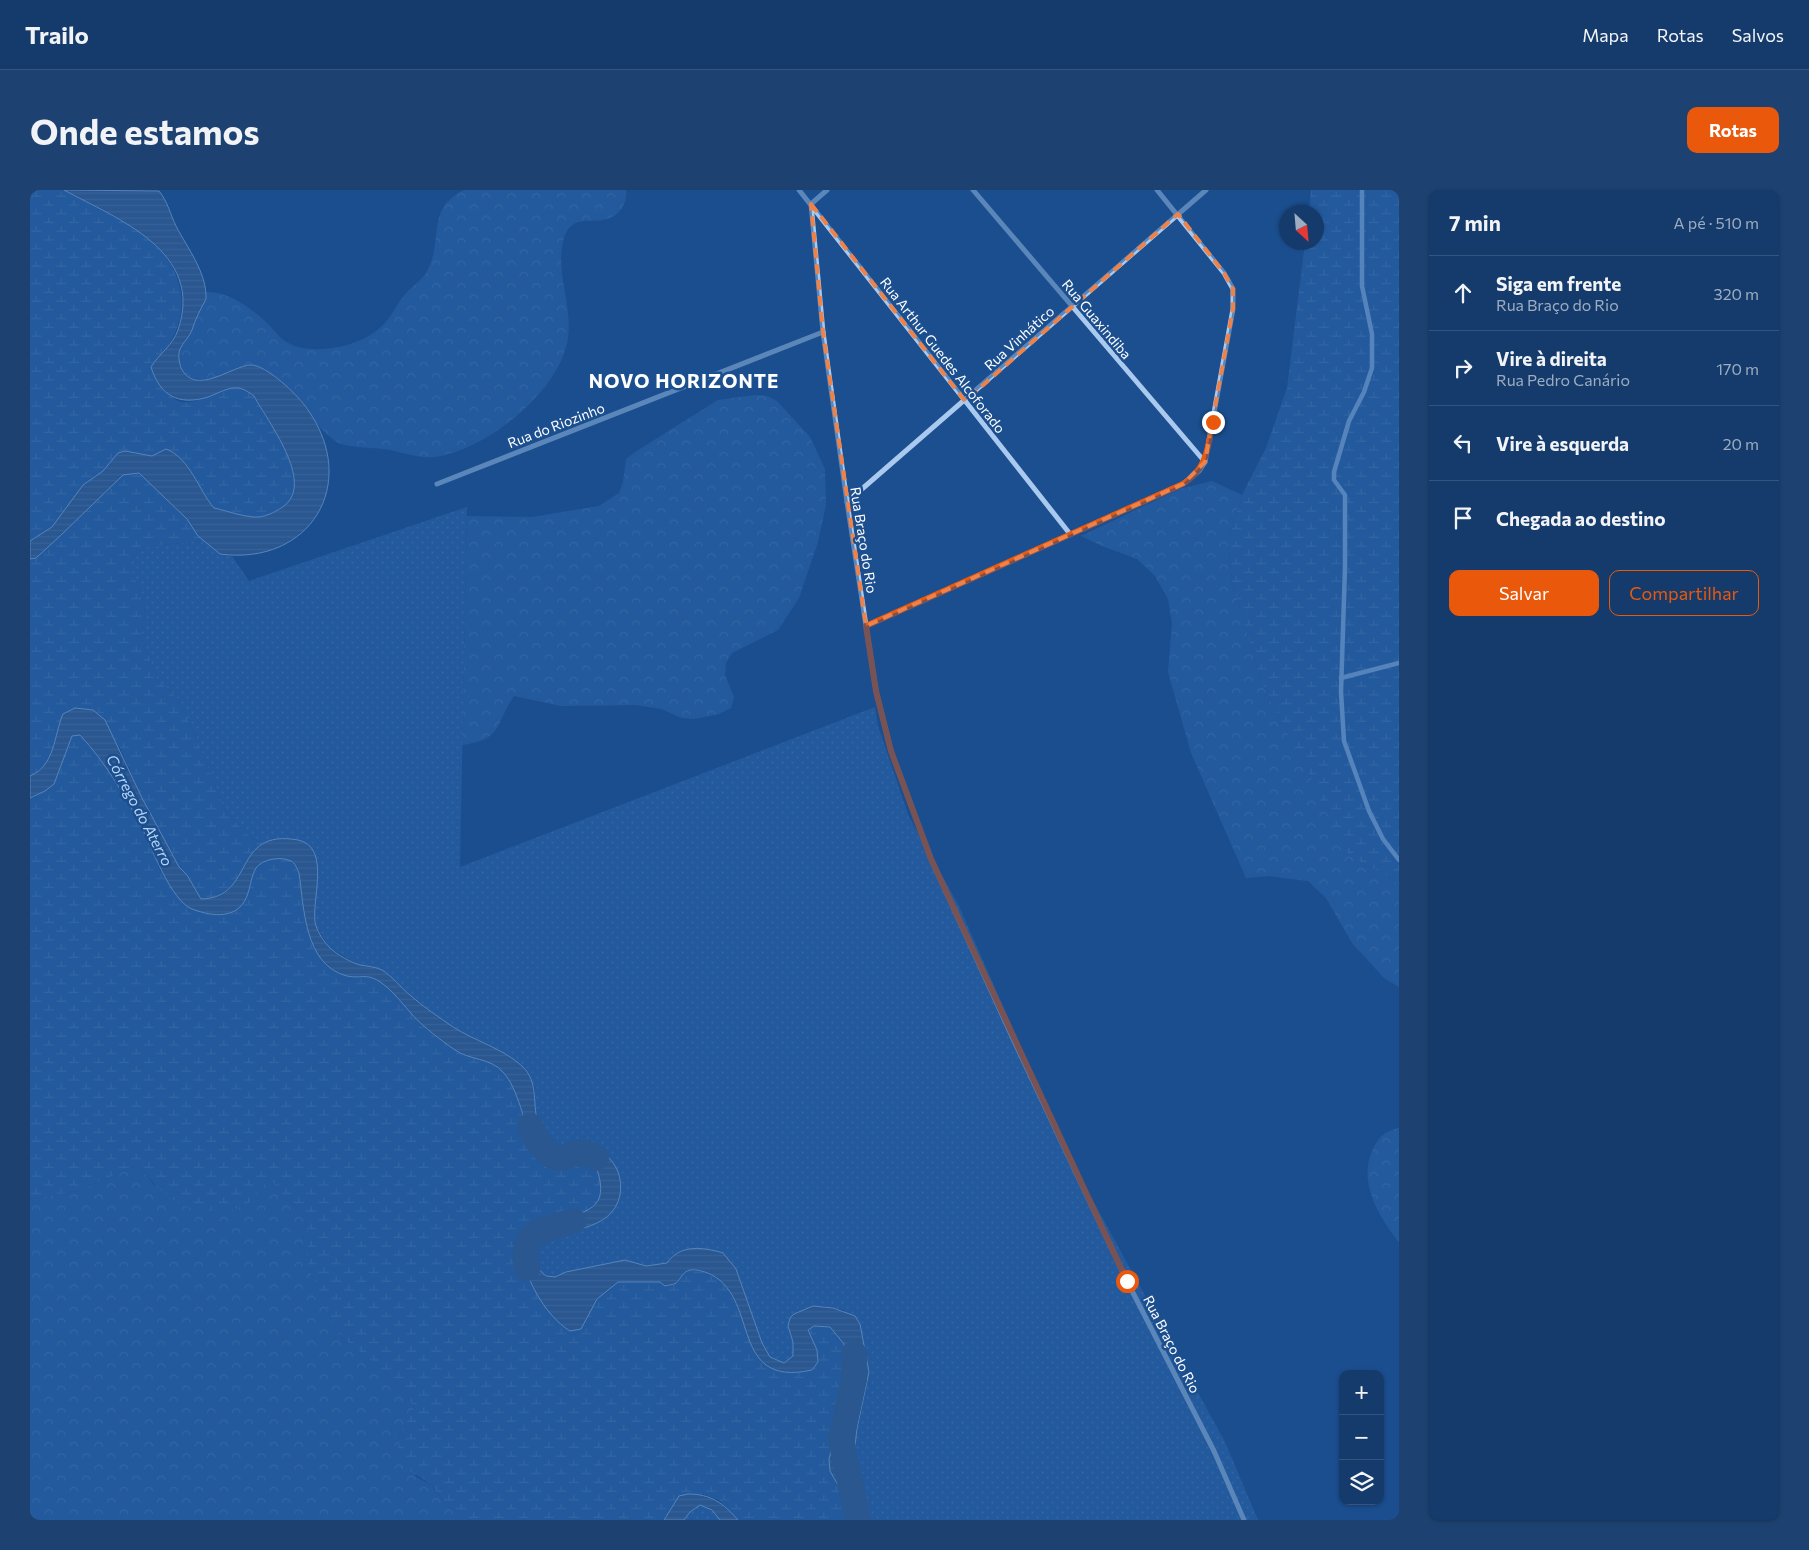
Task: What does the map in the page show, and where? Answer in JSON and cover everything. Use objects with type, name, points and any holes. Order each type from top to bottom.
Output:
[{"type":"street","name":"Rua Arthur Guedes Alcoforado","points":[[799,190],[1070,534]]},
{"type":"street","points":[[811,204],[827,190]]},
{"type":"street","name":"Rua Guaxindiba","points":[[973,190],[1070,307],[1204,462]]},
{"type":"street","points":[[866,626],[1183,484],[1199,471],[1204,462],[1233,309],[1233,289],[1224,273],[1157,190]]},
{"type":"street","name":"Rua Vinhático","points":[[847,502],[1206,190]]},
{"type":"street","name":"Rua Braço do Rio","points":[[811,204],[823,332],[847,502],[876,691],[891,751],[931,859],[1110,1245],[1214,1451],[1244,1520]]},
{"type":"street","name":"Rua do Riozinho","points":[[437,484],[823,332]]},
{"type":"highlighted area","points":[[811,204],[965,401],[1178,214],[1224,273],[1233,289],[1233,309],[1205,462],[1183,484],[866,626],[823,332]]},
{"type":"green space","points":[[30,190],[64,190],[69,192],[138,230],[162,251],[172,267],[181,299],[176,332],[167,348],[154,363],[163,384],[167,392],[178,401],[197,401],[236,387],[245,389],[254,396],[278,436],[292,468],[294,482],[292,495],[284,506],[266,516],[259,517],[214,509],[188,467],[174,453],[166,449],[152,456],[125,451],[118,453],[103,471],[83,485],[52,527],[30,541]]},
{"type":"green space","points":[[464,190],[626,190],[623,206],[614,216],[597,221],[573,224],[567,231],[561,255],[569,321],[566,347],[559,366],[547,384],[514,418],[495,432],[475,444],[435,457],[422,457],[383,449],[345,445],[334,440],[324,431],[314,421],[308,409],[298,398],[263,368],[238,367],[222,376],[201,379],[192,378],[184,373],[179,366],[178,355],[203,304],[206,292],[223,294],[240,302],[262,318],[282,339],[298,347],[327,349],[339,347],[354,343],[375,332],[386,322],[405,295],[426,273],[433,254],[440,214],[452,197]]},
{"type":"green space","points":[[1311,190],[1399,190],[1399,885],[1392,878],[1362,863],[1343,849],[1310,776],[1262,684],[1232,582],[1228,541],[1242,495],[1266,448],[1287,388],[1304,250],[1324,250],[1324,205],[1310,205]]},
{"type":"green space","points":[[755,395],[767,396],[777,401],[810,437],[825,469],[826,505],[818,542],[799,598],[778,630],[732,653],[726,663],[725,675],[734,697],[731,708],[719,714],[694,719],[682,718],[661,709],[636,705],[561,706],[514,696],[492,735],[485,739],[462,745],[467,516],[532,517],[599,506],[619,493],[623,482],[626,459],[635,452],[718,400]]},
{"type":"green space","points":[[139,473],[187,519],[204,541],[139,547],[129,566],[142,595],[145,614],[141,634],[157,679],[178,699],[196,737],[225,811],[251,838],[264,843],[255,850],[246,867],[233,884],[222,893],[209,899],[201,900],[187,875],[179,867],[142,798],[120,748],[93,710],[75,708],[60,721],[55,743],[48,761],[35,774],[30,776],[30,559],[36,558],[123,475]]},
{"type":"green space","points":[[1212,481],[1242,495],[1228,541],[1232,582],[1262,684],[1310,776],[1362,863],[1392,878],[1399,885],[1399,987],[1384,978],[1352,943],[1326,898],[1308,881],[1269,876],[1246,878],[1191,753],[1168,672],[1172,623],[1168,599],[1155,576],[1137,559],[1081,536],[1180,489]]},
{"type":"green space","points":[[467,507],[460,867],[875,707],[878,726],[909,817],[958,904],[1072,1162],[1225,1442],[1258,1520],[863,1520],[854,1492],[853,1465],[857,1428],[869,1372],[844,1310],[823,1306],[788,1326],[793,1342],[793,1357],[784,1363],[770,1357],[762,1343],[736,1269],[723,1253],[708,1249],[685,1250],[672,1257],[667,1263],[646,1266],[625,1260],[566,1272],[555,1277],[546,1276],[537,1268],[529,1256],[536,1245],[561,1233],[584,1229],[614,1210],[618,1202],[620,1178],[616,1169],[591,1149],[555,1147],[539,1126],[534,1107],[535,1088],[524,1068],[499,1050],[454,1028],[412,997],[381,970],[357,964],[329,947],[315,925],[302,841],[288,839],[264,843],[251,838],[225,811],[196,737],[178,699],[157,679],[141,634],[145,614],[142,595],[129,566],[139,547],[204,541],[220,554],[232,556],[249,581]]},
{"type":"green space","points":[[72,735],[80,735],[107,768],[141,826],[161,872],[187,907],[249,892],[253,873],[264,861],[280,858],[293,862],[299,873],[308,933],[314,948],[322,960],[333,970],[347,976],[369,977],[378,980],[393,993],[429,1032],[455,1050],[498,1067],[513,1088],[535,1148],[556,1157],[577,1157],[596,1166],[601,1192],[598,1200],[586,1211],[554,1223],[533,1234],[522,1263],[534,1289],[561,1325],[587,1319],[600,1297],[615,1284],[633,1281],[676,1283],[683,1274],[690,1270],[705,1272],[724,1282],[737,1306],[756,1355],[780,1372],[812,1370],[818,1361],[817,1350],[808,1330],[814,1326],[830,1327],[844,1344],[853,1401],[841,1435],[835,1481],[847,1501],[852,1520],[738,1520],[719,1500],[703,1494],[665,1516],[664,1520],[470,1520],[449,1508],[432,1486],[403,1465],[398,1451],[399,1440],[414,1408],[407,1395],[394,1379],[339,1335],[308,1267],[308,1230],[298,1209],[286,1199],[269,1178],[250,1202],[241,1207],[228,1210],[195,1209],[183,1205],[155,1185],[138,1165],[77,1191],[30,1199],[30,798],[35,797],[56,779]]},
{"type":"green space","points":[[1399,1128],[1399,1242],[1384,1221],[1372,1198],[1368,1174],[1369,1161],[1378,1141],[1386,1133]]},
{"type":"green space","points":[[138,1165],[154,1185],[248,1204],[269,1178],[286,1199],[298,1209],[308,1230],[308,1267],[339,1335],[394,1379],[407,1395],[414,1408],[409,1421],[399,1437],[416,1477],[431,1485],[449,1508],[470,1520],[30,1520],[30,1199],[77,1191]]},
{"type":"green space","points":[[700,1505],[712,1510],[720,1520],[684,1520],[690,1512]]},
{"type":"water","points":[[64,190],[159,191],[162,195],[200,271],[205,289],[206,299],[191,333],[180,350],[181,368],[187,376],[195,380],[204,380],[242,367],[257,366],[282,382],[304,404],[323,438],[329,465],[327,491],[317,514],[301,533],[279,547],[252,554],[220,554],[198,536],[187,519],[139,473],[123,475],[36,558],[30,559],[30,541],[52,527],[83,485],[103,471],[118,453],[125,451],[152,456],[166,449],[174,453],[188,467],[214,508],[248,516],[266,516],[284,506],[292,495],[294,482],[292,468],[278,436],[254,396],[247,391],[233,388],[208,397],[188,400],[180,399],[165,392],[151,367],[173,340],[178,330],[183,302],[179,279],[168,259],[151,241],[108,213]]},
{"type":"water","points":[[75,708],[93,710],[105,720],[142,798],[179,867],[187,875],[201,899],[218,896],[230,888],[252,853],[262,844],[277,839],[298,840],[309,845],[315,854],[317,865],[316,926],[318,932],[330,948],[352,962],[382,970],[420,1004],[453,1027],[506,1054],[522,1066],[528,1073],[533,1087],[539,1126],[555,1147],[592,1149],[607,1156],[613,1163],[620,1178],[620,1195],[615,1207],[607,1216],[597,1223],[538,1244],[529,1256],[537,1268],[546,1276],[555,1277],[566,1272],[625,1260],[646,1266],[667,1263],[678,1253],[692,1249],[708,1249],[723,1253],[736,1269],[762,1343],[770,1357],[784,1363],[793,1356],[793,1342],[788,1326],[790,1318],[794,1314],[813,1306],[833,1308],[855,1316],[860,1324],[869,1372],[857,1428],[853,1465],[854,1492],[863,1520],[852,1520],[847,1501],[830,1471],[829,1459],[832,1448],[840,1442],[853,1401],[844,1344],[830,1327],[814,1326],[808,1330],[817,1350],[818,1362],[812,1370],[786,1372],[768,1366],[757,1355],[736,1303],[727,1287],[712,1275],[693,1270],[685,1272],[676,1283],[665,1286],[660,1282],[618,1282],[597,1299],[581,1329],[570,1331],[561,1324],[536,1293],[525,1269],[520,1245],[549,1225],[593,1207],[598,1201],[601,1192],[596,1166],[577,1157],[556,1157],[535,1148],[509,1079],[498,1067],[467,1056],[447,1045],[419,1022],[394,994],[378,980],[369,977],[347,976],[333,970],[322,960],[314,948],[309,933],[299,873],[292,862],[287,859],[277,859],[263,862],[259,865],[253,874],[244,902],[232,912],[217,915],[192,909],[184,904],[169,884],[121,790],[98,756],[80,735],[72,736],[54,784],[45,791],[30,798],[30,776],[38,771],[49,758],[63,714]]},
{"type":"water","points":[[688,1494],[710,1498],[722,1504],[738,1520],[720,1520],[712,1510],[700,1505],[690,1512],[684,1520],[664,1520],[679,1496]]},
{"type":"waterway","points":[[1362,190],[1362,286],[1372,334],[1372,368],[1364,392],[1349,421],[1334,472],[1334,480],[1345,495],[1341,692],[1344,741],[1369,811],[1383,839],[1399,860]]},
{"type":"waterway","points":[[1341,678],[1399,663]]},
{"type":"waterway","name":"Córrego do Aterro","points":[[530,1126],[541,1145],[554,1157],[563,1158],[584,1153],[596,1158]]},
{"type":"waterway","name":"Córrego do Aterro","points":[[527,1268],[527,1245],[531,1238],[543,1230],[573,1221]]},
{"type":"waterway","name":"Córrego do Aterro","points":[[854,1354],[854,1379],[841,1439],[858,1520]]},
{"type":"district","name":"NOVO HORIZONTE","points":[[684,380]]},
{"type":"route","points":[[1127,1281],[931,859],[904,792],[891,751],[876,691],[866,626],[1190,480],[1199,471],[1204,462],[1213,422]]}]
